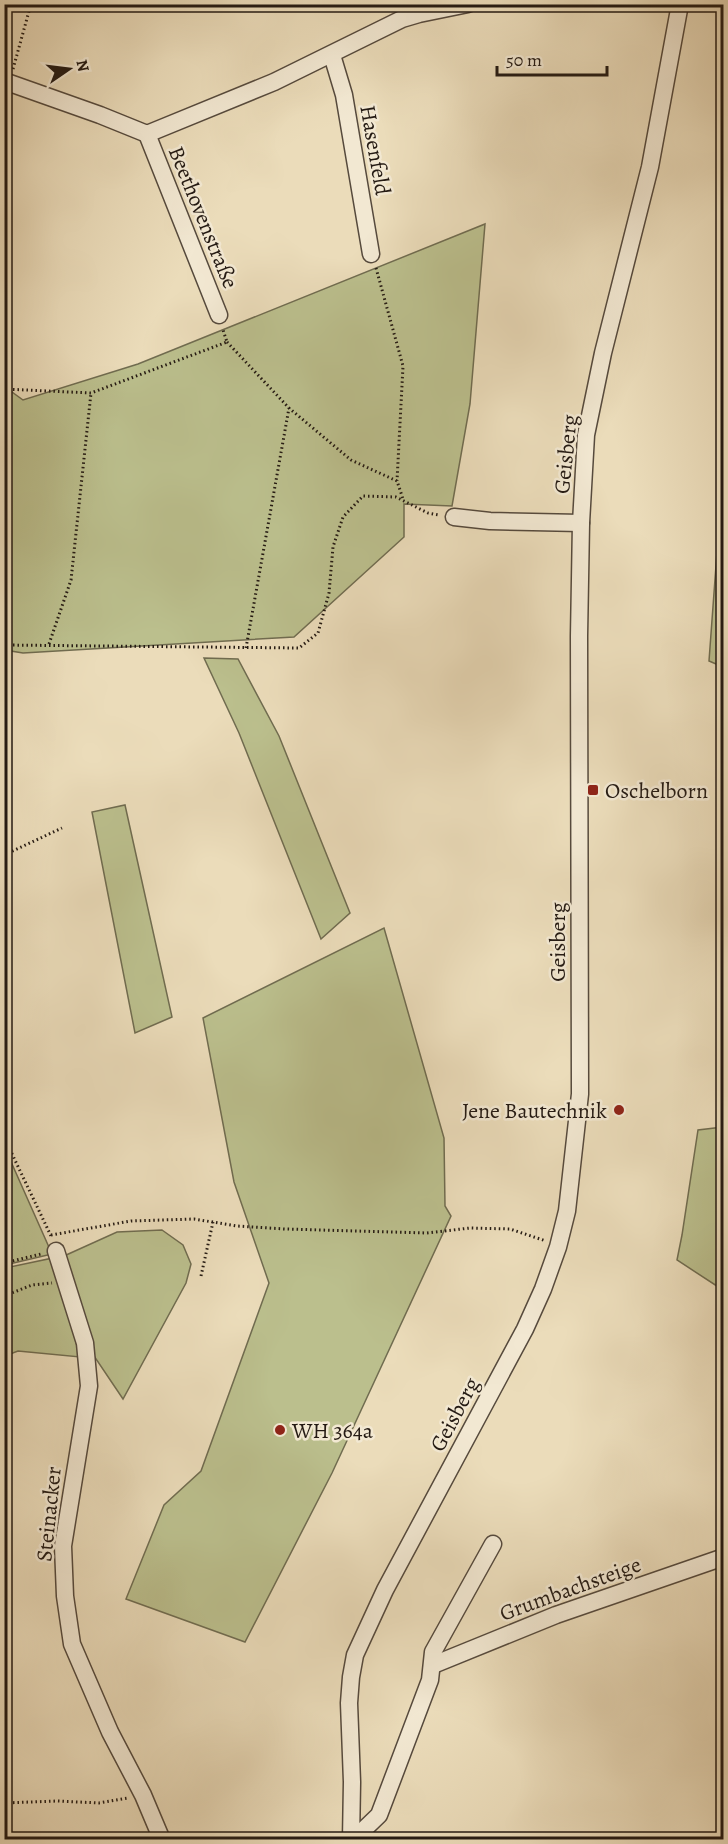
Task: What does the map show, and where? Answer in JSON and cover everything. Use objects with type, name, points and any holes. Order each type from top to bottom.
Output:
[{"type":"street","points":[[7,82],[147,134],[274,82],[402,20],[419,14],[468,4]]},
{"type":"street","name":"Geisberg","points":[[352,1839],[349,1703],[355,1654],[385,1590],[525,1329],[558,1247],[567,1211],[580,1094],[579,636],[581,523],[586,435],[603,353],[650,167],[680,4]]},
{"type":"street","name":"Hasenfeld","points":[[332,55],[344,94],[371,254]]},
{"type":"street","name":"Beethovenstraße","points":[[147,134],[219,315]]},
{"type":"street","points":[[454,517],[581,523]]},
{"type":"street","name":"Steinacker","points":[[56,1251],[85,1343],[89,1386],[63,1546],[65,1596],[72,1644],[110,1732],[143,1795],[162,1839]]},
{"type":"street","name":"Grumbachsteige","points":[[352,1839],[379,1815],[430,1680],[433,1652],[494,1544]]},
{"type":"street","name":"Grumbachsteige","points":[[433,1665],[556,1615],[723,1557]]},
{"type":"path","points":[[7,82],[31,4]]},
{"type":"path","points":[[371,254],[404,366],[398,481],[403,500]]},
{"type":"path","points":[[219,315],[227,342],[289,408],[351,460],[398,481]]},
{"type":"path","points":[[4,389],[91,393],[227,342]]},
{"type":"path","points":[[50,644],[71,580],[91,393]]},
{"type":"path","points":[[246,648],[289,408]]},
{"type":"path","points":[[4,645],[299,648],[318,633],[329,593],[333,547],[344,517],[363,496],[396,497],[429,513],[454,517]]},
{"type":"path","points":[[4,855],[62,828]]},
{"type":"path","points":[[4,1137],[51,1234],[56,1251],[4,1263]]},
{"type":"path","points":[[51,1234],[131,1221],[194,1219],[285,1230],[427,1233],[470,1228],[510,1229],[529,1234],[558,1247]]},
{"type":"path","points":[[201,1276],[213,1222]]},
{"type":"path","points":[[4,1296],[16,1290],[49,1283]]},
{"type":"path","points":[[7,1803],[57,1801],[99,1803],[143,1795]]},
{"type":"green space","points":[[485,224],[470,404],[452,506],[404,504],[404,537],[294,637],[23,653],[5,650],[5,387],[23,400],[138,364]]},
{"type":"green space","points":[[723,470],[724,667],[709,661]]},
{"type":"green space","points":[[204,658],[238,659],[279,736],[350,913],[321,939],[239,733]]},
{"type":"green space","points":[[125,805],[172,1017],[135,1033],[92,812]]},
{"type":"green space","points":[[384,928],[444,1138],[445,1206],[451,1216],[332,1473],[245,1642],[126,1599],[164,1505],[201,1471],[269,1283],[234,1182],[203,1018]]},
{"type":"green space","points":[[724,1127],[723,1290],[677,1260],[698,1130]]},
{"type":"green space","points":[[4,1146],[52,1254],[5,1265],[4,1265]]},
{"type":"green space","points":[[162,1230],[183,1245],[191,1264],[186,1283],[123,1399],[94,1356],[64,1256],[117,1232]]},
{"type":"green space","points":[[53,1258],[80,1357],[18,1351],[5,1356],[5,1268]]},
{"type":"place","name":"Oschelborn","points":[[593,790]]},
{"type":"place","name":"Jene Bautechnik","points":[[619,1110]]},
{"type":"place","name":"WH 364a","points":[[280,1430]]}]
